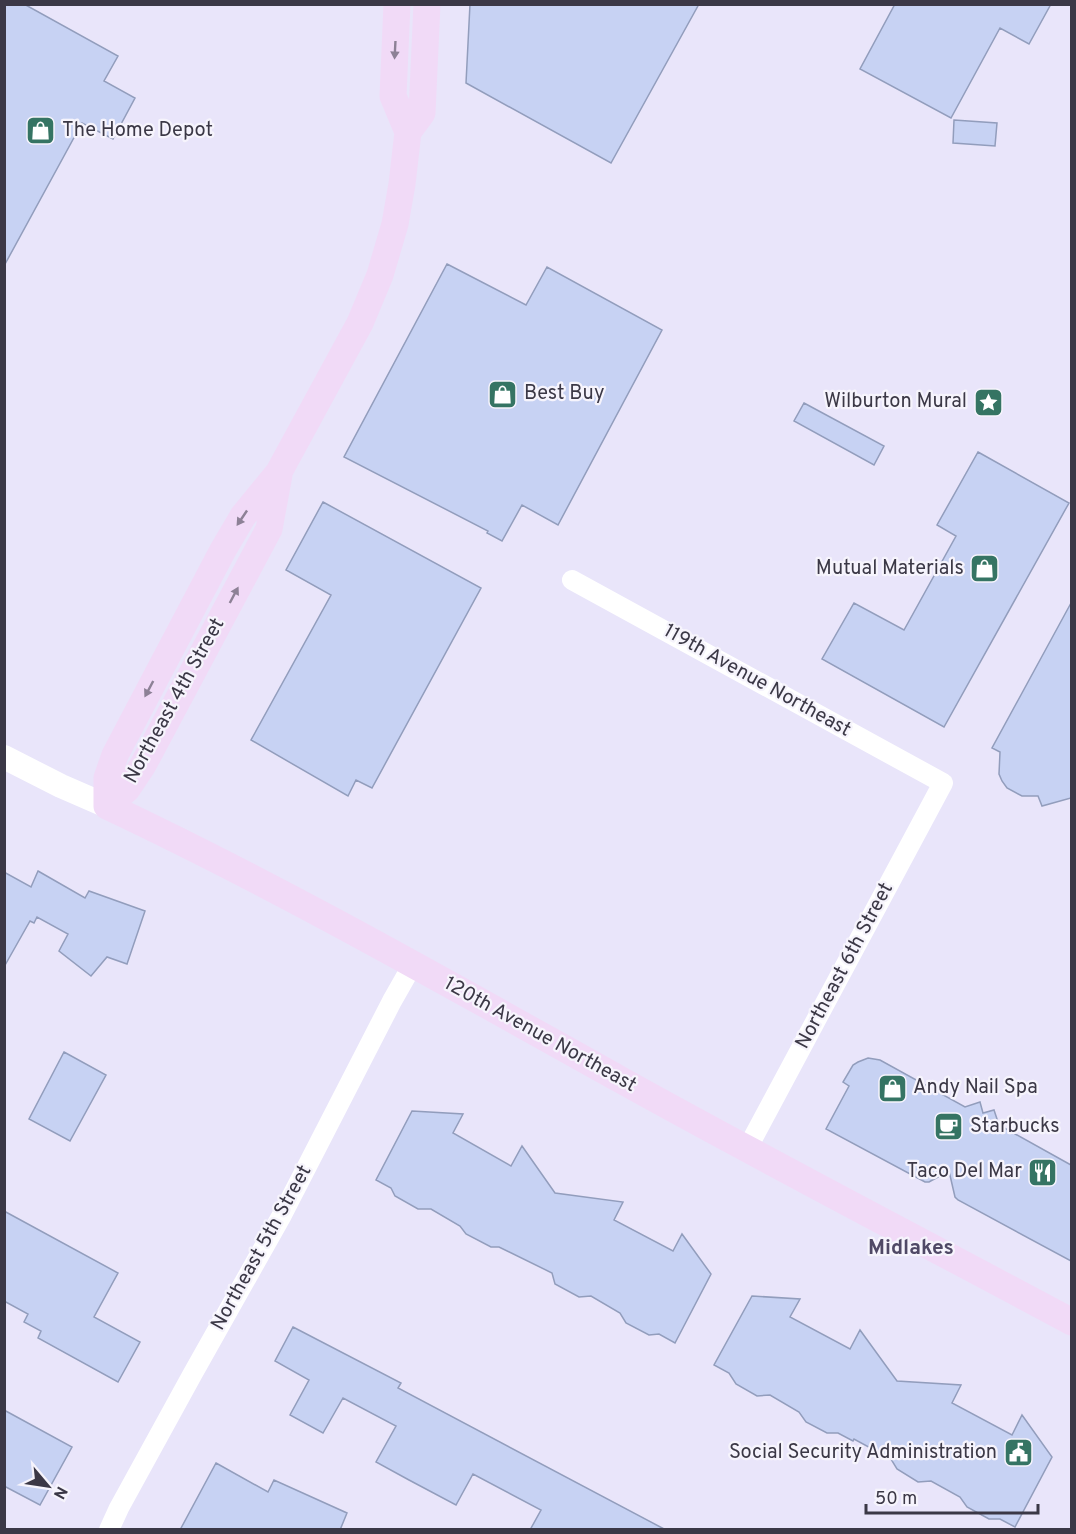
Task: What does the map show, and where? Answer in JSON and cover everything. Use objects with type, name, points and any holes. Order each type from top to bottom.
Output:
[{"type":"main road","name":"Northeast 4th Street","points":[[107,806],[107,778],[115,755],[223,550],[243,516],[279,472],[360,322],[380,275],[395,224],[408,132],[393,96],[397,4]]},
{"type":"main road","name":"Northeast 4th Street","points":[[408,132],[422,113],[427,4]]},
{"type":"main road","name":"120th Avenue Northeast","points":[[107,806],[276,891],[413,964],[747,1149],[1071,1322]]},
{"type":"street","name":"119th Avenue Northeast","points":[[572,580],[943,783]]},
{"type":"street","name":"120th Avenue Northeast","points":[[4,757],[107,806]]},
{"type":"street","name":"Northeast 6th Street","points":[[747,1149],[943,783]]},
{"type":"street","name":"Northeast 5th Street","points":[[109,1530],[192,1375],[282,1215],[413,964]]},
{"type":"building","name":"The Home Depot","points":[[4,4],[24,4],[118,56],[104,81],[135,98],[113,139],[82,123],[4,266]]},
{"type":"building","points":[[470,4],[699,4],[611,163],[466,83]]},
{"type":"building","points":[[895,4],[1051,4],[1029,44],[1000,28],[951,118],[860,69]]},
{"type":"building","points":[[954,120],[997,123],[995,146],[953,143]]},
{"type":"building","name":"Best Buy","points":[[447,264],[526,305],[547,267],[662,330],[558,525],[522,505],[502,541],[487,533],[488,531],[344,457]]},
{"type":"building","points":[[804,403],[884,446],[874,465],[794,421]]},
{"type":"building","name":"Mutual Materials","points":[[978,452],[1069,503],[944,727],[822,659],[854,603],[904,630],[956,536],[937,525]]},
{"type":"building","points":[[323,502],[481,588],[372,788],[356,780],[348,796],[251,740],[331,595],[286,570]]},
{"type":"building","points":[[1071,603],[1071,798],[1042,806],[1038,796],[1022,796],[1007,788],[999,774],[1000,752],[992,748]]},
{"type":"building","points":[[38,871],[85,898],[89,891],[145,911],[127,964],[107,957],[91,976],[59,951],[68,934],[37,917],[34,923],[30,921],[4,967],[4,872],[31,887]]},
{"type":"building","points":[[64,1052],[106,1075],[70,1141],[29,1119]]},
{"type":"building","points":[[868,1058],[880,1060],[965,1107],[980,1102],[983,1113],[994,1110],[999,1125],[1071,1165],[1071,1261],[958,1200],[955,1197],[949,1171],[925,1182],[826,1129],[849,1086],[843,1082],[853,1065]]},
{"type":"building","points":[[412,1111],[463,1114],[453,1133],[511,1166],[522,1146],[555,1193],[623,1202],[614,1220],[673,1251],[682,1234],[711,1274],[675,1343],[659,1334],[649,1335],[626,1323],[620,1313],[591,1296],[579,1297],[555,1284],[552,1273],[466,1234],[460,1226],[431,1209],[418,1209],[395,1196],[391,1188],[376,1180]]},
{"type":"building","points":[[4,1211],[118,1273],[94,1317],[140,1342],[118,1382],[38,1338],[41,1331],[24,1322],[28,1314],[4,1301]]},
{"type":"building","points":[[752,1296],[800,1299],[790,1317],[850,1349],[860,1330],[897,1381],[961,1385],[952,1403],[1012,1435],[1022,1415],[1052,1457],[1015,1527],[1000,1519],[989,1519],[967,1507],[960,1497],[931,1481],[918,1482],[897,1469],[891,1459],[854,1439],[853,1441],[838,1433],[827,1433],[806,1422],[799,1412],[770,1395],[757,1396],[736,1384],[729,1373],[714,1365]]},
{"type":"building","points":[[293,1327],[401,1383],[398,1388],[666,1530],[530,1530],[541,1510],[473,1474],[456,1505],[409,1480],[376,1462],[396,1426],[343,1398],[323,1433],[290,1415],[309,1380],[275,1361]]},
{"type":"building","points":[[4,1410],[72,1447],[40,1505],[4,1486]]},
{"type":"building","points":[[216,1463],[268,1492],[274,1480],[347,1513],[340,1530],[180,1530]]},
{"type":"place","name":"The Home Depot","points":[[41,131]]},
{"type":"place","name":"Best Buy","points":[[503,394]]},
{"type":"place","name":"Wilburton Mural","points":[[988,402]]},
{"type":"place","name":"Mutual Materials","points":[[985,569]]},
{"type":"place","name":"Andy Nail Spa","points":[[892,1088]]},
{"type":"place","name":"Starbucks","points":[[949,1127]]},
{"type":"place","name":"Taco Del Mar","points":[[1043,1172]]},
{"type":"place","name":"Social Security Administration","points":[[1018,1453]]},
{"type":"district","name":"Midlakes","points":[[911,1248]]}]
